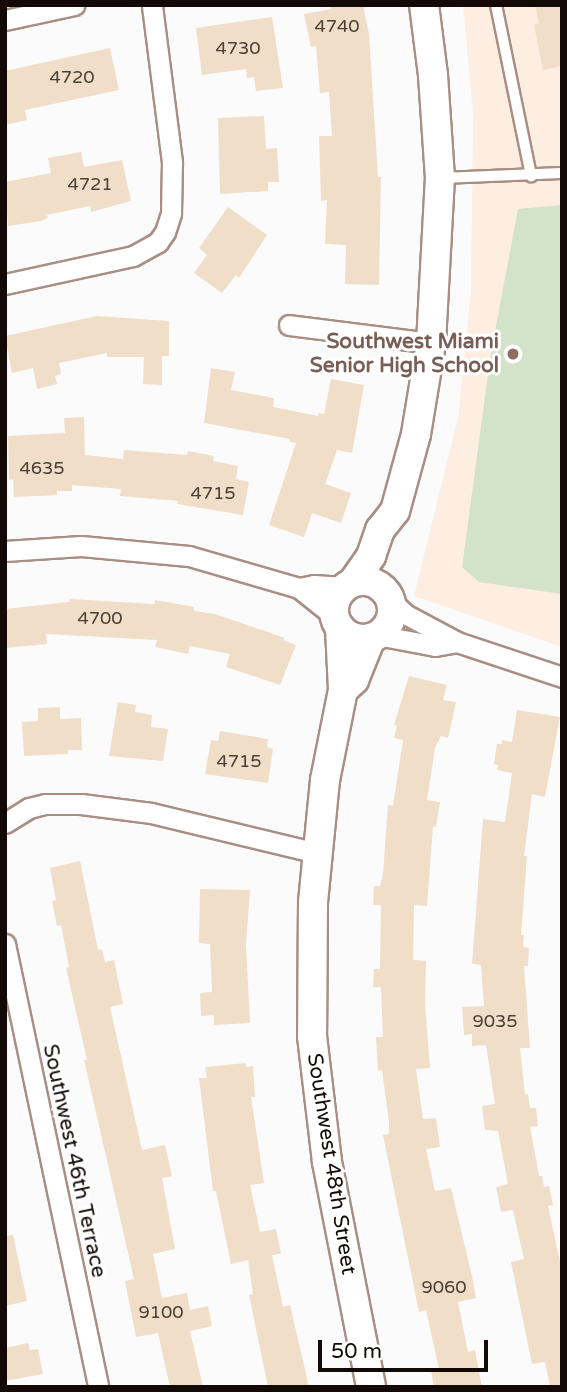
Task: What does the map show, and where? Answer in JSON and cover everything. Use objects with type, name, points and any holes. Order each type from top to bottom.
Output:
[{"type":"street","points":[[5,20],[74,5]]},
{"type":"street","points":[[5,284],[133,256],[158,242],[165,232],[171,213],[172,162],[152,5]]},
{"type":"street","name":"Southwest 48th Street","points":[[371,1387],[327,1162],[315,1077],[310,989],[317,853],[325,780],[343,690],[337,595],[371,556],[380,530],[395,510],[416,434],[432,343],[440,178],[435,89],[424,5]]},
{"type":"street","points":[[289,326],[432,343]]},
{"type":"street","name":"Southwest 48th Street","points":[[343,690],[355,680],[374,637],[387,626],[392,613],[388,595],[398,537],[395,510]]},
{"type":"street","points":[[5,551],[81,545],[162,551],[218,562],[299,589],[358,639],[374,637],[435,646],[457,642]]},
{"type":"street","points":[[299,589],[314,585],[371,581],[405,614],[457,642],[562,677]]},
{"type":"street","points":[[5,823],[29,808],[46,804],[81,804],[151,813],[317,853]]},
{"type":"street","name":"Southwest 46th Terrace","points":[[5,944],[98,1387]]},
{"type":"lane","points":[[496,5],[531,176]]},
{"type":"lane","points":[[440,178],[562,173]]},
{"type":"shaded area","name":"Southwest Miami Senior High School","points":[[463,5],[562,5],[562,647],[414,596],[458,418],[471,290],[473,113]]},
{"type":"green space","points":[[562,205],[562,594],[479,582],[462,567],[491,352],[518,209]]},
{"type":"building","points":[[330,5],[363,5],[369,34],[378,177],[381,177],[379,285],[345,284],[346,245],[325,244],[327,200],[321,201],[319,136],[332,136],[329,92],[320,93],[316,46],[311,47],[304,14],[331,9]]},
{"type":"building","points":[[535,5],[562,5],[562,66],[543,70],[534,25],[539,23]]},
{"type":"building","points":[[272,17],[283,88],[256,91],[254,77],[247,78],[246,69],[202,75],[196,28]]},
{"type":"building","points":[[110,48],[119,90],[25,110],[27,120],[5,125],[5,71]]},
{"type":"building","points":[[264,116],[266,149],[277,148],[279,182],[268,182],[268,191],[220,194],[218,118]]},
{"type":"building","points":[[81,152],[84,167],[122,160],[131,201],[91,212],[90,206],[47,215],[48,218],[41,221],[8,226],[5,182],[51,173],[48,158]]},
{"type":"building","points":[[228,207],[267,235],[239,278],[236,275],[222,293],[194,273],[207,255],[199,248]]},
{"type":"building","points":[[97,316],[169,321],[169,356],[162,356],[162,385],[143,384],[144,357],[107,357],[107,353],[59,363],[61,374],[55,376],[57,384],[37,389],[33,368],[12,373],[5,336]]},
{"type":"building","points":[[211,368],[235,372],[231,390],[274,398],[273,407],[318,416],[318,413],[324,414],[331,379],[364,385],[352,453],[337,450],[325,484],[351,493],[341,523],[312,513],[304,537],[269,525],[296,443],[290,442],[290,439],[204,423]]},
{"type":"building","points":[[84,417],[85,455],[123,459],[124,450],[187,455],[188,451],[214,456],[213,461],[238,466],[236,479],[249,482],[243,515],[177,504],[178,501],[120,496],[121,489],[72,485],[72,491],[57,491],[57,495],[14,497],[13,479],[9,480],[8,436],[65,433],[64,418]]},
{"type":"building","points":[[70,599],[154,604],[155,600],[194,607],[194,611],[215,614],[285,638],[283,640],[296,645],[280,685],[226,667],[230,654],[190,646],[188,654],[155,647],[157,640],[46,634],[47,644],[5,648],[5,609],[69,602]]},
{"type":"building","points":[[409,676],[447,685],[443,700],[456,702],[448,738],[441,736],[435,748],[427,800],[440,802],[436,827],[433,826],[427,906],[414,905],[413,960],[426,961],[425,1004],[430,1068],[416,1069],[423,1119],[436,1118],[440,1147],[426,1149],[435,1191],[451,1188],[472,1276],[476,1298],[458,1302],[468,1352],[475,1350],[482,1387],[434,1387],[431,1371],[439,1369],[426,1310],[419,1312],[383,1135],[389,1134],[389,1122],[382,1070],[378,1071],[376,1037],[383,1037],[381,987],[373,987],[374,969],[380,969],[381,905],[373,905],[374,886],[380,886],[383,874],[388,805],[393,806],[403,740],[394,738],[397,726],[394,725]]},
{"type":"building","points":[[118,702],[136,705],[135,712],[152,715],[151,727],[168,729],[163,761],[109,756]]},
{"type":"building","points":[[60,707],[60,719],[81,718],[82,750],[68,750],[68,754],[24,756],[22,722],[38,721],[38,708]]},
{"type":"building","points":[[517,710],[560,717],[545,797],[532,794],[524,856],[527,856],[521,935],[524,935],[523,947],[529,948],[528,966],[524,966],[530,1048],[520,1048],[525,1095],[528,1094],[530,1108],[536,1108],[538,1126],[530,1127],[539,1176],[542,1176],[544,1187],[549,1186],[553,1205],[548,1206],[562,1271],[562,1387],[550,1387],[545,1362],[532,1364],[511,1262],[524,1259],[513,1210],[501,1212],[496,1187],[508,1184],[498,1131],[485,1130],[482,1106],[495,1104],[486,1045],[472,1046],[472,1034],[464,1035],[462,1007],[484,1006],[481,965],[472,964],[483,819],[505,822],[512,773],[497,770],[498,765],[494,764],[497,744],[502,744],[502,740],[512,742]]},
{"type":"building","points":[[220,731],[268,739],[267,747],[273,749],[268,783],[205,774],[211,740],[218,741]]},
{"type":"building","points":[[80,861],[98,950],[102,949],[105,962],[114,960],[123,1004],[110,1007],[142,1150],[165,1145],[172,1176],[162,1178],[175,1249],[153,1254],[162,1298],[187,1293],[190,1310],[208,1306],[212,1326],[190,1331],[203,1387],[170,1387],[158,1333],[136,1337],[125,1281],[134,1279],[84,1060],[87,1060],[66,968],[69,967],[61,925],[57,926],[52,901],[56,900],[50,868]]},
{"type":"building","points":[[200,889],[250,890],[246,944],[250,1023],[214,1025],[214,1015],[201,1016],[200,993],[212,992],[210,944],[199,943]]},
{"type":"building","points":[[246,1063],[246,1067],[253,1066],[255,1097],[251,1097],[264,1183],[250,1185],[260,1232],[276,1229],[281,1254],[272,1255],[283,1307],[290,1305],[309,1387],[268,1387],[249,1295],[253,1294],[248,1260],[231,1264],[216,1191],[213,1191],[199,1078],[207,1078],[205,1067]]},
{"type":"building","points":[[13,1235],[27,1301],[5,1306],[5,1236]]},
{"type":"building","points":[[28,1343],[30,1350],[38,1349],[43,1374],[5,1381],[5,1348]]},
{"type":"place","name":"Southwest Miami Senior High School","points":[[513,354]]}]
